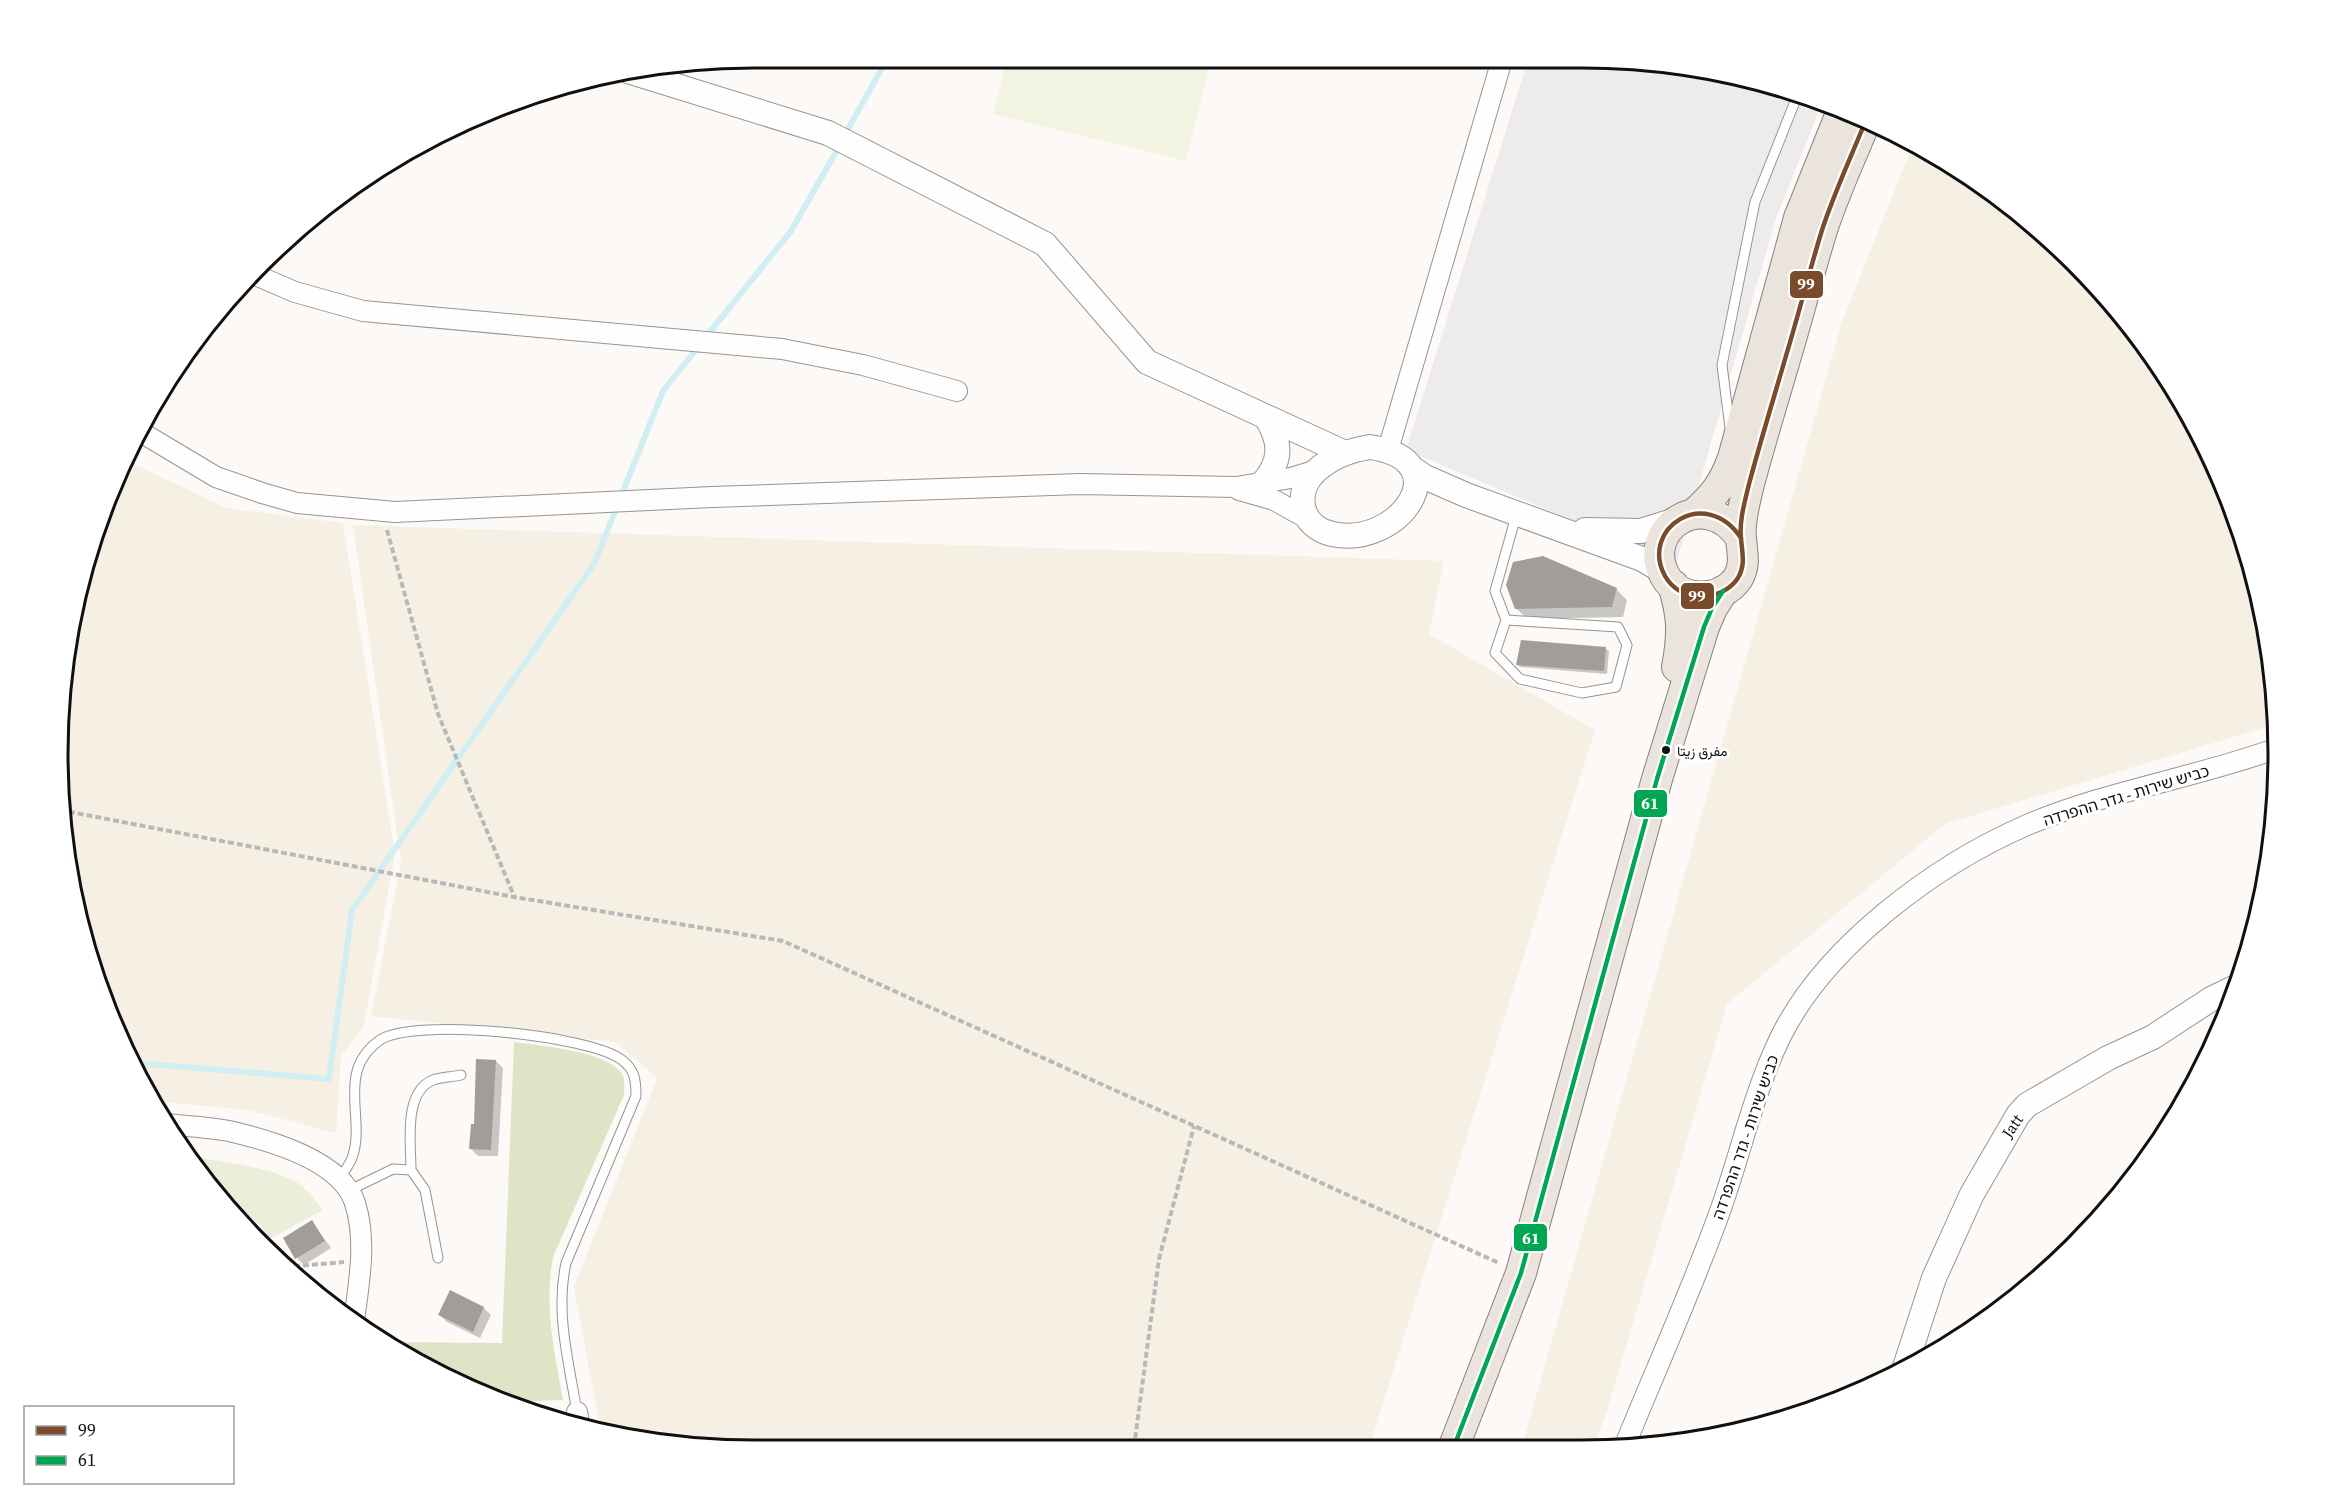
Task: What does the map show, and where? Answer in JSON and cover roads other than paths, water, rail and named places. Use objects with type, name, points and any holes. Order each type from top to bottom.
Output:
[{"type":"main road","points":[[1657,779],[1682,640],[1682,619],[1660,551],[1663,537],[1671,526],[1714,496],[1725,480],[1799,218],[1839,118]]},
{"type":"main road","points":[[1741,538],[1749,485],[1823,229],[1863,128]]},
{"type":"main road","points":[[1668,578],[1689,595],[1703,597],[1717,595],[1738,577],[1743,564],[1744,551],[1741,538],[1733,526],[1709,513],[1689,515]]},
{"type":"main road","points":[[1456,1440],[1521,1273],[1657,779],[1704,627],[1723,591]]},
{"type":"street","points":[[1388,450],[1500,68]]},
{"type":"street","points":[[645,76],[828,133],[1045,244],[1147,362],[1345,453]]},
{"type":"street","points":[[261,278],[295,292],[363,311],[782,349],[863,365],[957,391]]},
{"type":"street","points":[[1261,485],[1271,474],[1277,458],[1278,442],[1266,417]]},
{"type":"street","points":[[146,435],[216,477],[262,493],[297,503],[382,512],[712,496],[1080,484],[1261,485],[1317,470],[1345,453],[1370,447],[1388,450],[1401,456],[1413,469],[1425,477],[1466,495],[1642,559],[1668,578]]},
{"type":"street","points":[[1406,509],[1415,485],[1413,469]]},
{"type":"street","points":[[1317,470],[1307,482],[1303,494],[1303,511],[1316,527],[1326,533],[1353,536],[1383,527],[1406,509],[1442,496],[1466,495]]},
{"type":"street","points":[[1228,486],[1274,500],[1308,519]]},
{"type":"street","points":[[1564,529],[1641,531],[1689,515]]},
{"type":"street","name":"כביש שירות - גדר ההפרדה","points":[[1627,1439],[1718,1215],[1755,1101],[1773,1054],[1805,996],[1832,963],[1860,935],[1900,902],[1953,865],[2005,835],[2075,807],[2268,751]]},
{"type":"street","name":"Jatt","points":[[1908,1358],[1934,1278],[1972,1194],[2018,1115],[2028,1106],[2108,1058],[2153,1037],[2224,993]]},
{"type":"street","points":[[177,1125],[227,1131],[260,1139],[298,1153],[327,1168],[344,1185],[354,1201],[359,1221],[361,1260],[355,1312]]},
{"type":"lane","points":[[1733,458],[1722,365],[1755,202],[1795,102]]},
{"type":"lane","points":[[1506,620],[1618,627],[1627,645],[1616,687],[1582,693],[1520,679],[1495,653],[1506,620],[1495,591],[1517,513]]},
{"type":"lane","points":[[344,1185],[353,1156],[356,1072],[366,1053],[381,1039],[416,1030],[514,1033],[586,1044],[622,1060],[636,1077],[636,1096],[566,1263],[562,1281],[563,1328],[578,1417]]},
{"type":"lane","points":[[438,1258],[425,1190],[421,1181],[411,1170],[411,1111],[417,1095],[432,1080],[461,1075]]},
{"type":"lane","points":[[344,1185],[393,1169],[411,1170]]},
{"type":"waterway","points":[[844,136],[882,68]]},
{"type":"waterway","points":[[705,338],[791,231],[840,145]]},
{"type":"waterway","points":[[141,1064],[329,1079],[352,910],[594,564],[663,391],[699,346]]},
{"type":"place","name":"مفرق زيتا","points":[[1666,750]]}]
